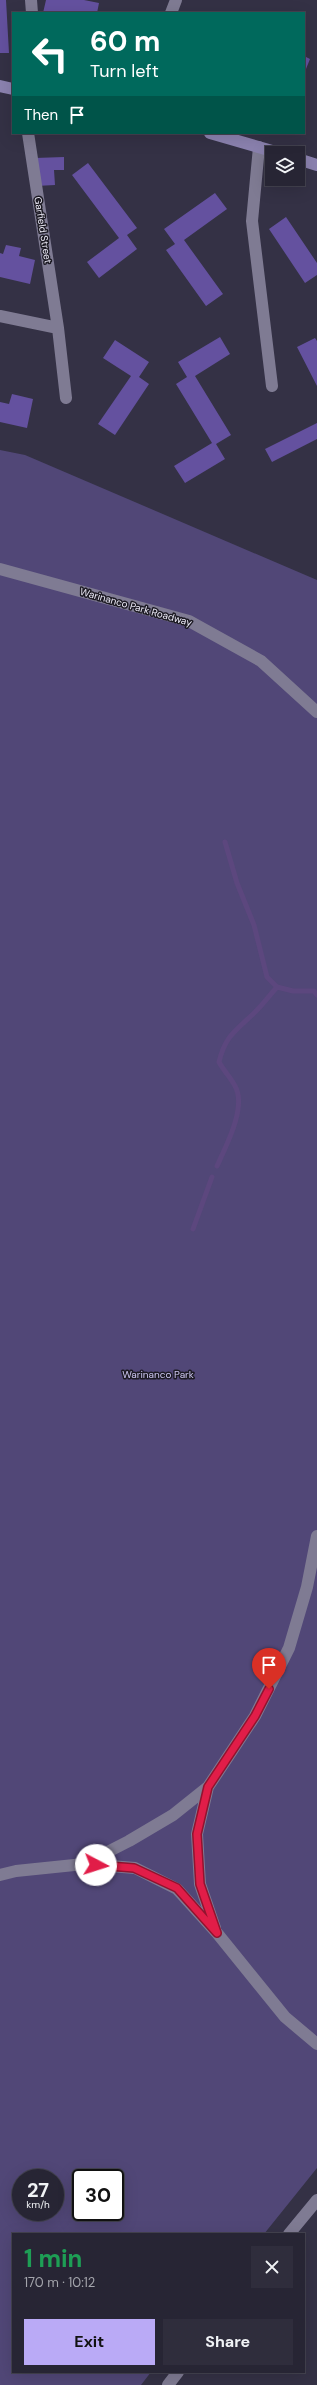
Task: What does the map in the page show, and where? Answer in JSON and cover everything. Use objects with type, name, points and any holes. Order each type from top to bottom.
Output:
[{"type":"main road","points":[[0,86],[12,89]]},
{"type":"main road","points":[[214,134],[265,149]]},
{"type":"main road","points":[[305,161],[317,164]]},
{"type":"street","points":[[31,0],[32,12]]},
{"type":"street","points":[[171,12],[176,0]]},
{"type":"street","name":"Garfield Street","points":[[28,134],[58,328],[66,398]]},
{"type":"street","points":[[259,147],[252,221],[272,386]]},
{"type":"street","points":[[0,316],[58,328]]},
{"type":"street","name":"Warinanco Park Roadway","points":[[0,569],[189,621],[261,661],[317,712]]},
{"type":"street","points":[[84,1864],[129,1841],[173,1815],[208,1787],[255,1716],[289,1648],[307,1587],[317,1536]]},
{"type":"street","points":[[208,1787],[197,1834],[200,1884],[217,1933]]},
{"type":"street","points":[[0,1875],[16,1871],[84,1864],[134,1868],[177,1888],[217,1933],[285,2017],[317,2044]]},
{"type":"street","points":[[291,2233],[317,2200]]},
{"type":"green space","name":"Warinanco Park","points":[[0,450],[25,455],[317,580],[317,2168],[265,2233],[12,2233],[12,2373],[150,2373],[141,2385],[0,2385]]},
{"type":"building","points":[[0,0],[6,0],[9,53],[0,53]]},
{"type":"building","points":[[46,0],[84,0],[99,3],[97,12],[43,12]]},
{"type":"building","points":[[305,56],[310,59],[305,72]]},
{"type":"building","points":[[64,157],[64,170],[54,170],[55,185],[36,186],[35,158]]},
{"type":"building","points":[[88,163],[137,228],[127,235],[137,249],[99,278],[87,262],[119,238],[72,175]]},
{"type":"building","points":[[215,193],[227,209],[184,240],[223,294],[206,306],[166,250],[175,244],[164,229]]},
{"type":"building","points":[[286,217],[317,263],[317,275],[305,283],[269,229]]},
{"type":"building","points":[[6,245],[21,248],[19,256],[35,260],[30,284],[0,277],[0,253],[3,254]]},
{"type":"building","points":[[220,337],[230,354],[195,376],[231,435],[216,444],[225,459],[185,483],[174,466],[212,443],[176,384],[187,377],[178,362]]},
{"type":"building","points":[[315,338],[317,341],[317,386],[297,347]]},
{"type":"building","points":[[115,340],[149,362],[139,377],[149,384],[115,435],[98,424],[131,376],[103,358]]},
{"type":"building","points":[[12,394],[33,399],[27,428],[0,422],[0,402],[9,404]]},
{"type":"building","points":[[317,423],[317,439],[272,462],[265,449]]},
{"type":"waterway","points":[[225,842],[237,883],[254,925],[267,977],[277,987],[293,991],[314,991],[317,995]]},
{"type":"waterway","points":[[217,1166],[234,1126],[239,1105],[235,1086],[219,1062],[221,1054],[227,1041],[235,1031],[259,1009],[277,987]]},
{"type":"waterway","points":[[193,1229],[212,1177]]},
{"type":"route","points":[[96,1865],[134,1868],[177,1888],[217,1933],[200,1884],[197,1834],[208,1787],[255,1716],[269,1689]]}]
